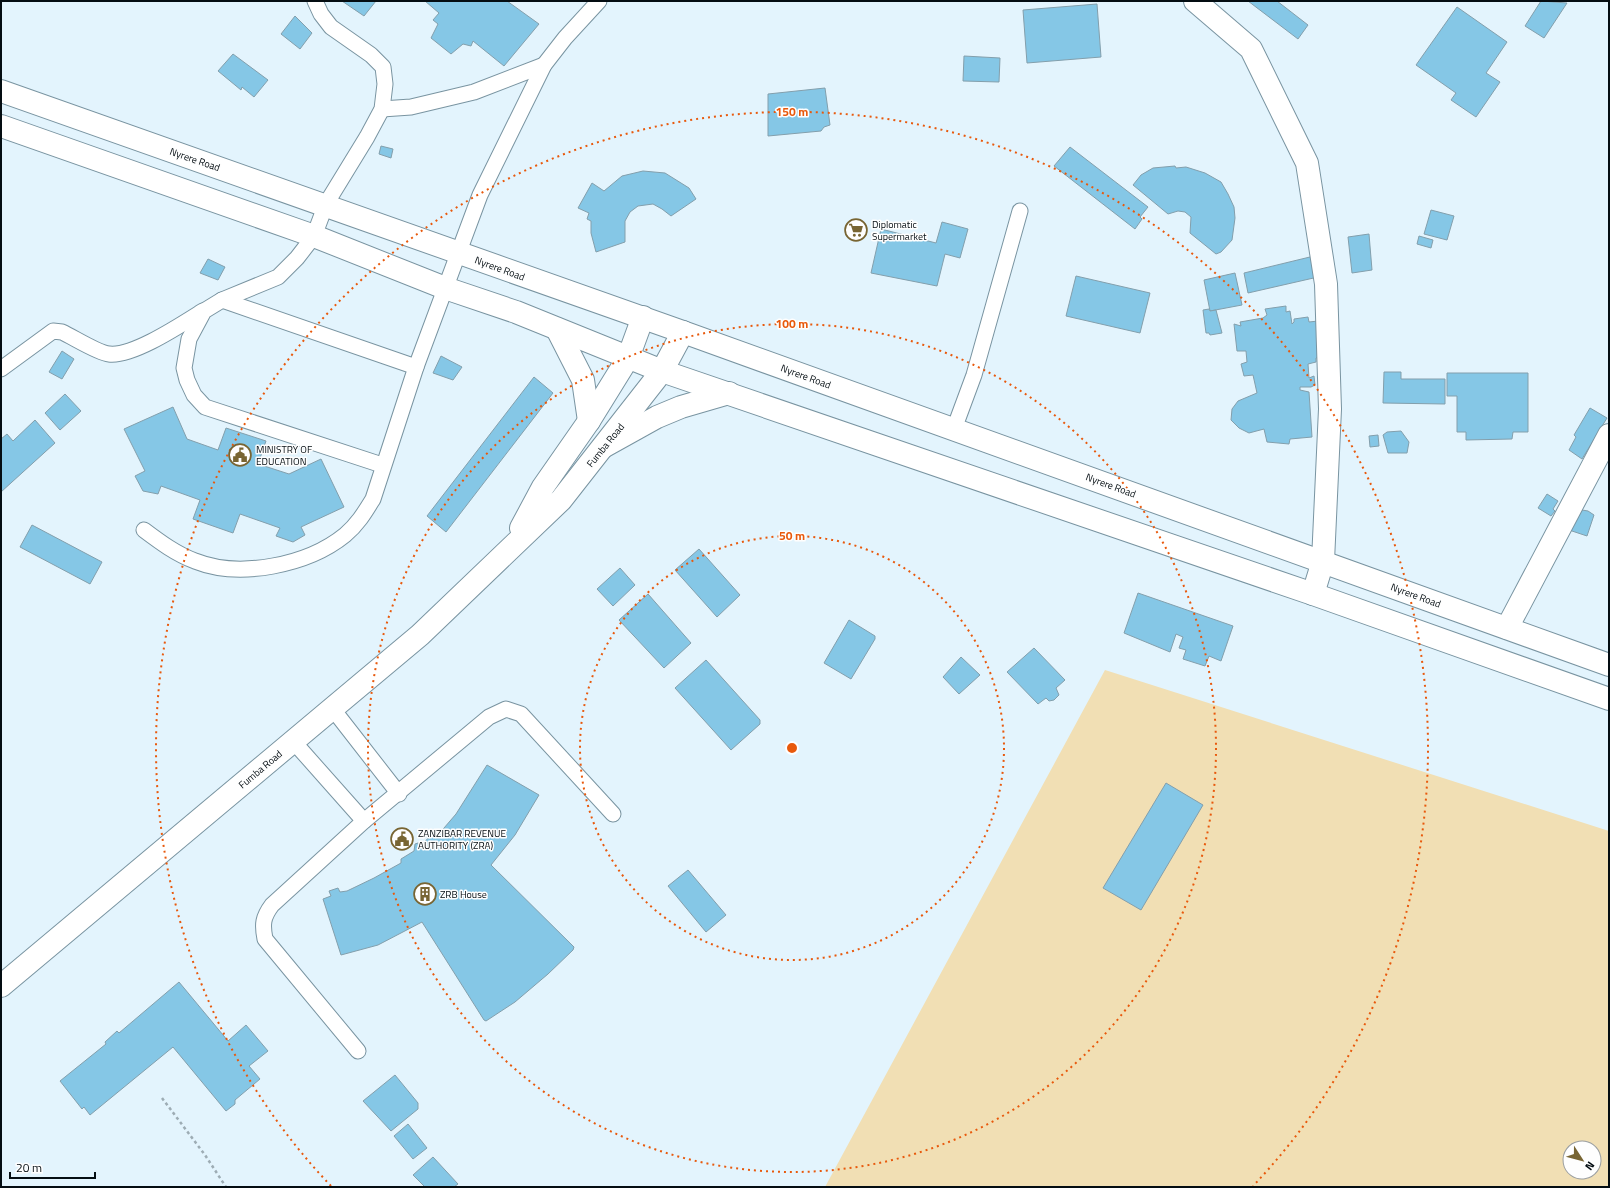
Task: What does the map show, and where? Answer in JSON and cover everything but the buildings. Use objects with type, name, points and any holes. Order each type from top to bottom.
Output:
[{"type":"main road","points":[[1195,1],[1251,49],[1307,162],[1326,284],[1330,409],[1323,561],[1313,594]]},
{"type":"main road","name":"Nyrere Road","points":[[1,91],[326,204],[643,317],[1609,665]]},
{"type":"main road","points":[[1,126],[314,236],[446,288],[516,312],[662,371],[1313,594],[1609,699]]},
{"type":"main road","name":"Fumba Road","points":[[512,545],[543,487],[589,421],[628,358],[643,317]]},
{"type":"main road","points":[[557,329],[583,380],[589,421]]},
{"type":"main road","name":"Fumba Road","points":[[1,986],[420,635],[512,545],[561,500],[662,371],[683,332]]},
{"type":"main road","points":[[604,447],[657,416],[681,407],[729,393]]},
{"type":"main road","points":[[1507,628],[1609,435]]},
{"type":"lane","points":[[1,369],[53,332],[62,332],[108,354],[122,354],[156,339],[222,300],[278,277],[297,258],[314,236],[326,204],[367,137],[382,109],[385,84],[383,67],[371,55],[331,27],[321,14],[315,1]]},
{"type":"lane","points":[[144,530],[171,550],[196,562],[237,570],[267,568],[292,562],[331,544],[345,535],[363,517],[373,499],[382,465],[416,367],[480,194],[544,65],[565,38],[600,1]]},
{"type":"lane","points":[[382,109],[411,106],[474,92],[544,65]]},
{"type":"lane","points":[[954,429],[974,375],[1020,212]]},
{"type":"lane","points":[[222,300],[416,367]]},
{"type":"lane","points":[[204,311],[189,339],[184,368],[187,380],[194,395],[205,407],[382,465]]},
{"type":"lane","points":[[332,708],[399,794]]},
{"type":"lane","points":[[358,1051],[265,939],[263,927],[264,915],[272,905],[364,821],[399,794],[489,717],[506,709],[521,714],[613,814]]},
{"type":"lane","points":[[293,741],[364,821]]},
{"type":"path","points":[[162,1098],[205,1155],[226,1187]]},
{"type":"shaded area","points":[[1105,670],[1609,831],[1609,1187],[825,1187]]},
{"type":"place","name":"Diplomatic Supermarket","points":[[856,230]]},
{"type":"place","name":"MINISTRY OF EDUCATION","points":[[240,455]]},
{"type":"place","name":"ZANZIBAR REVENUE AUTHORITY (ZRA)","points":[[402,839]]},
{"type":"place","name":"ZRB House","points":[[425,894]]}]
